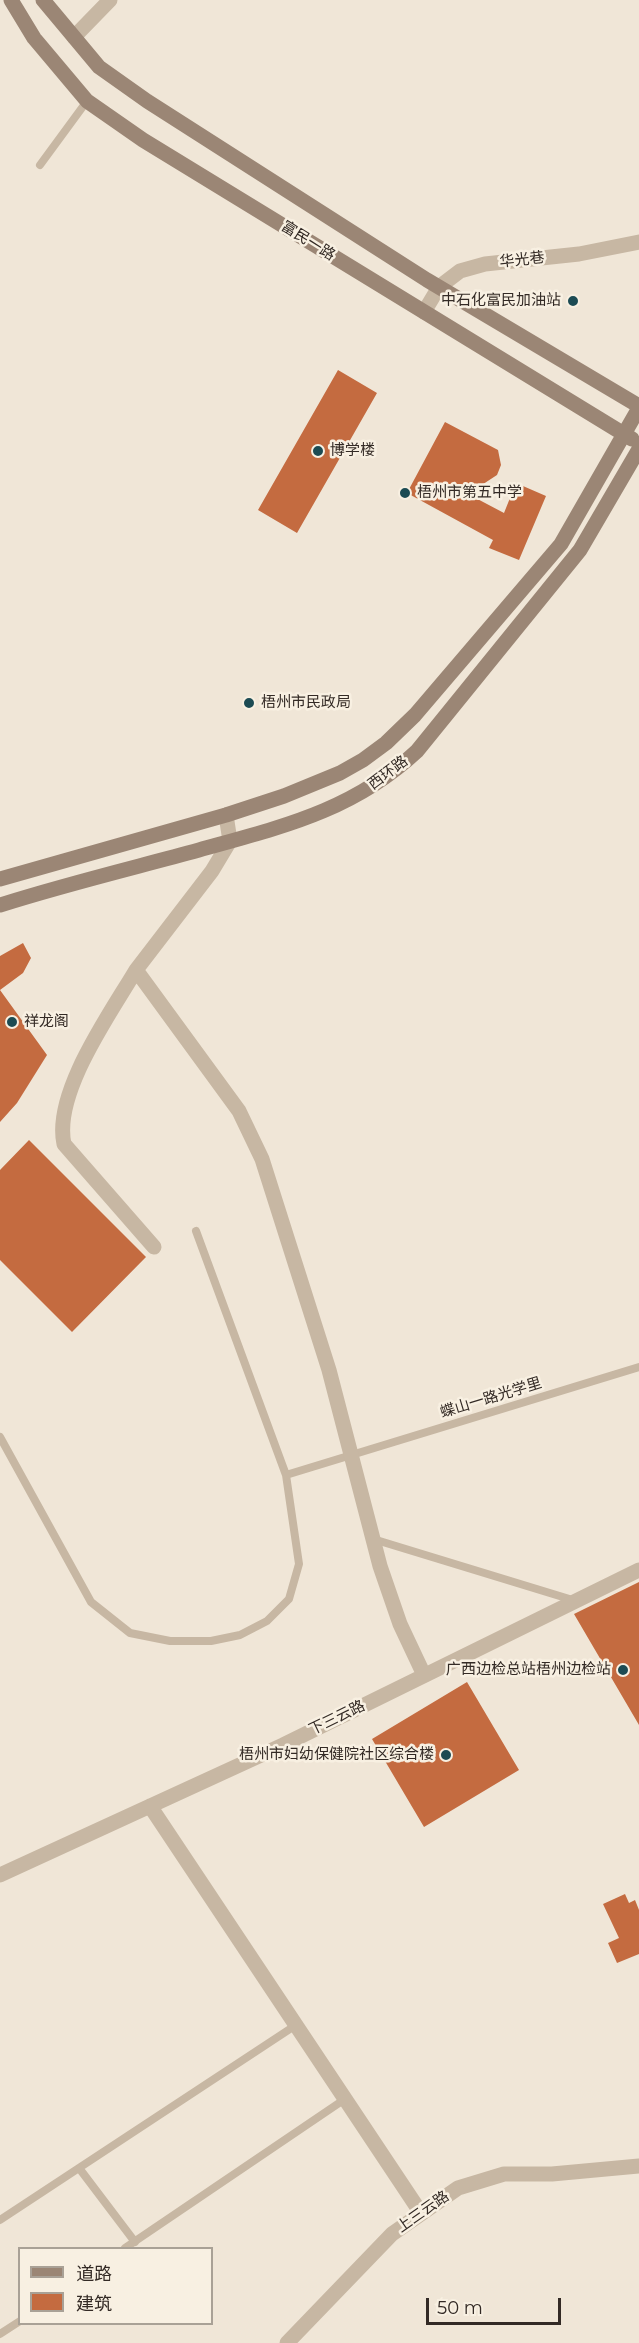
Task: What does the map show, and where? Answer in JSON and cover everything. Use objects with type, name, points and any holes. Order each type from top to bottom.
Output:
[{"type":"main road","name":"富民一路","points":[[11,0],[34,38],[87,101],[143,140],[639,443]]},
{"type":"main road","name":"富民一路","points":[[43,0],[99,67],[147,101],[439,287],[639,407]]},
{"type":"main road","name":"西环路","points":[[0,879],[226,815],[284,796],[340,773],[363,760],[386,743],[415,715],[561,544],[639,407]]},
{"type":"main road","name":"西环路","points":[[0,904],[286,826],[346,802],[394,772],[417,751],[580,550],[639,449]]},
{"type":"street","points":[[74,37],[110,0]]},
{"type":"street","name":"华光巷","points":[[424,312],[439,287],[460,271],[485,264],[579,254],[639,242]]},
{"type":"street","points":[[154,1247],[64,1144],[61,1130],[64,1111],[71,1088],[86,1055],[136,970],[212,871],[230,841],[226,815]]},
{"type":"street","points":[[136,970],[239,1111],[262,1160],[329,1370],[380,1566],[400,1624],[424,1675]]},
{"type":"street","name":"下三云路","points":[[0,1875],[283,1744],[639,1570]]},
{"type":"street","points":[[150,1806],[421,2213]]},
{"type":"street","name":"上三云路","points":[[287,2343],[392,2234],[458,2188],[504,2174],[552,2174],[639,2166]]},
{"type":"lane","points":[[40,165],[87,101]]},
{"type":"lane","points":[[0,1437],[91,1602],[130,1633],[170,1641],[211,1641],[240,1635],[267,1621],[289,1599],[299,1564],[286,1475],[196,1231]]},
{"type":"lane","name":"蝶山一路光学里","points":[[286,1475],[639,1367]]},
{"type":"lane","points":[[373,1539],[576,1601]]},
{"type":"lane","points":[[0,2220],[296,2025]]},
{"type":"lane","points":[[127,2247],[345,2099]]},
{"type":"lane","points":[[79,2168],[135,2242]]},
{"type":"lane","points":[[0,2334],[18,2322]]},
{"type":"building","name":"博学楼","points":[[338,370],[377,393],[297,533],[258,510]]},
{"type":"building","points":[[445,422],[498,450],[501,465],[497,475],[468,494],[504,513],[516,483],[546,496],[519,560],[489,548],[493,540],[407,493]]},
{"type":"building","points":[[23,943],[31,958],[23,973],[0,990],[0,956]]},
{"type":"building","name":"祥龙阁","points":[[0,990],[47,1055],[17,1103],[0,1122]]},
{"type":"building","points":[[29,1140],[146,1257],[72,1332],[0,1260],[0,1170]]},
{"type":"building","name":"广西边检总站梧州边检站","points":[[639,1582],[639,1725],[574,1614]]},
{"type":"building","name":"梧州市妇幼保健院社区综合楼","points":[[467,1682],[519,1770],[424,1827],[372,1739]]},
{"type":"building","points":[[625,1894],[629,1903],[635,1900],[639,1910],[639,1954],[617,1963],[608,1943],[619,1938],[603,1904]]},
{"type":"place","name":"中石化富民加油站","points":[[573,301]]},
{"type":"place","name":"博学楼","points":[[318,451]]},
{"type":"place","name":"梧州市第五中学","points":[[405,493]]},
{"type":"place","name":"梧州市民政局","points":[[249,703]]},
{"type":"place","name":"祥龙阁","points":[[12,1022]]},
{"type":"place","name":"广西边检总站梧州边检站","points":[[623,1670]]},
{"type":"place","name":"梧州市妇幼保健院社区综合楼","points":[[446,1755]]}]
